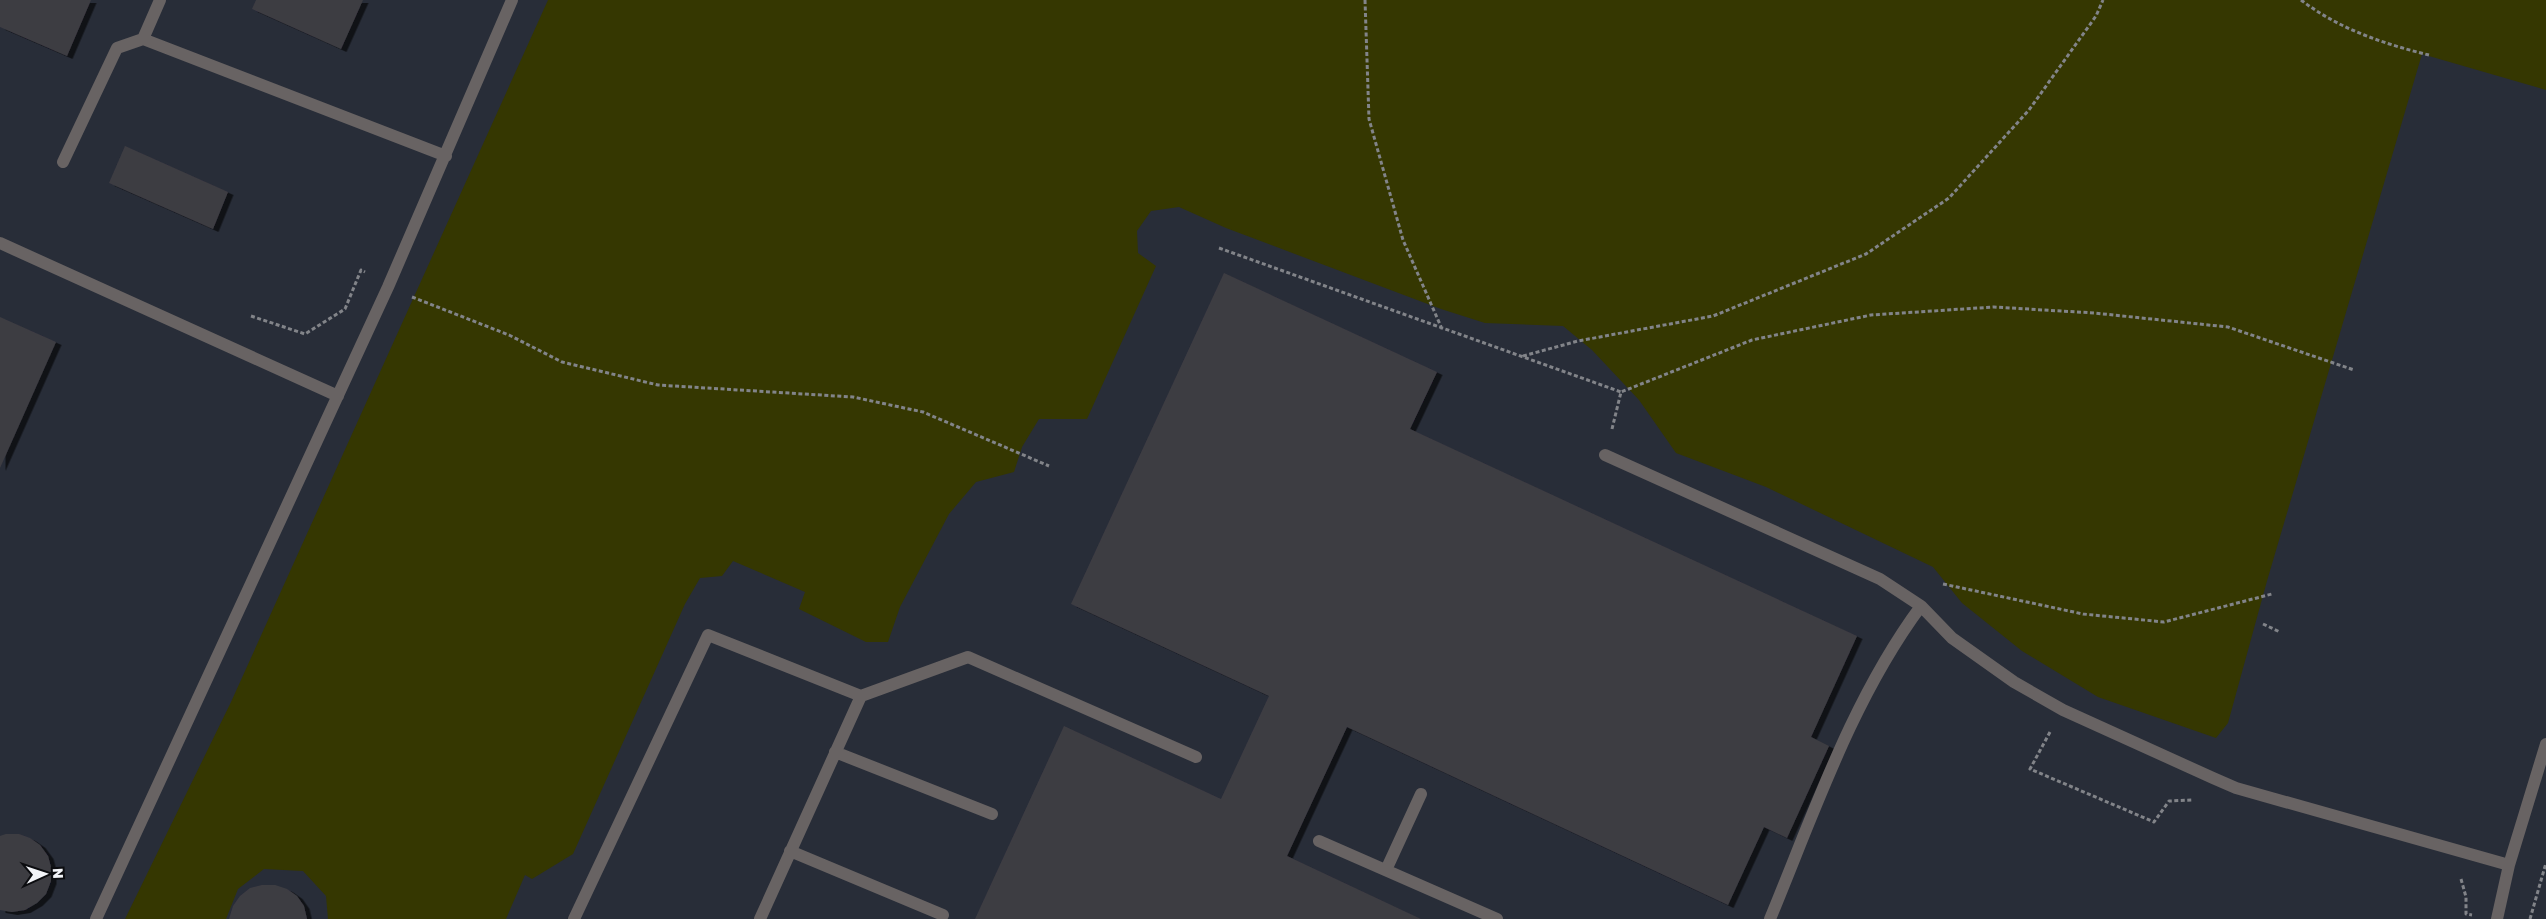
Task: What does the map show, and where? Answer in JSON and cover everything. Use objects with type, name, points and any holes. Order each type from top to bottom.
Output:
[{"type":"lane","points":[[143,39],[160,0]]},
{"type":"lane","points":[[96,919],[388,287],[512,0]]},
{"type":"lane","points":[[63,162],[117,48],[143,39],[446,156]]},
{"type":"lane","points":[[0,242],[338,396]]},
{"type":"lane","points":[[1605,455],[1880,578],[1921,606],[1952,638],[2014,682],[2063,710],[2228,785],[2510,865]]},
{"type":"lane","points":[[1770,919],[1856,714],[1907,626],[1921,606]]},
{"type":"lane","points":[[574,919],[708,635],[861,696],[968,657],[1196,757]]},
{"type":"lane","points":[[760,919],[861,696]]},
{"type":"lane","points":[[2496,919],[2510,865],[2543,768],[2546,744]]},
{"type":"lane","points":[[836,752],[992,814]]},
{"type":"lane","points":[[1386,870],[1421,794]]},
{"type":"lane","points":[[1319,841],[1497,919]]},
{"type":"lane","points":[[790,852],[943,915]]},
{"type":"path","points":[[1365,0],[1369,119],[1403,240],[1443,330]]},
{"type":"path","points":[[1523,356],[1578,341],[1713,316],[1866,254],[1949,198],[2029,110],[2096,16],[2103,0]]},
{"type":"path","points":[[2301,0],[2371,40],[2429,55]]},
{"type":"path","points":[[1219,248],[1443,330],[1523,356],[1621,392],[1752,340],[1871,315],[1994,307],[2094,313],[2228,327],[2354,370]]},
{"type":"path","points":[[251,316],[305,334],[345,310],[361,270],[388,287],[509,335],[562,362],[658,385],[853,396],[923,412],[1050,466]]},
{"type":"path","points":[[1605,455],[1621,392]]},
{"type":"path","points":[[1943,584],[2084,614],[2164,622],[2272,594]]},
{"type":"path","points":[[2263,624],[2280,632]]},
{"type":"path","points":[[2530,919],[2546,862]]},
{"type":"shaded area","points":[[0,0],[2546,0],[2546,919],[0,919]]},
{"type":"shaded area","points":[[548,0],[2546,0],[2546,90],[2422,54],[2267,581],[2228,723],[2216,738],[2098,697],[2022,651],[1962,603],[1933,567],[1766,487],[1676,453],[1639,400],[1592,350],[1563,326],[1485,323],[1441,309],[1226,228],[1179,207],[1151,211],[1137,231],[1138,253],[1156,266],[1087,419],[1039,419],[1022,447],[1014,472],[976,482],[949,514],[900,607],[888,642],[866,642],[799,609],[805,592],[733,561],[722,576],[700,578],[685,604],[573,854],[532,879],[525,875],[506,919],[328,919],[326,896],[303,871],[264,869],[238,889],[226,919],[125,919],[231,702]]},
{"type":"building","points":[[0,0],[91,0],[67,56],[0,27]]},
{"type":"building","points":[[256,0],[363,0],[341,49],[252,9]]},
{"type":"building","points":[[125,146],[228,192],[213,229],[109,183]]},
{"type":"building","points":[[1224,273],[1437,372],[1410,429],[1857,636],[1811,737],[1829,746],[1787,838],[1764,827],[1728,905],[1347,727],[1287,856],[1421,919],[975,919],[1064,726],[1221,799],[1269,696],[1071,604]]},
{"type":"building","points":[[0,317],[56,342],[0,468]]},
{"type":"building","points":[[19,834],[30,838],[40,845],[48,856],[51,867],[51,881],[46,894],[37,903],[25,910],[12,912],[0,910],[0,836]]},
{"type":"building","points":[[262,885],[275,885],[287,889],[297,896],[304,906],[307,919],[229,919],[233,906],[240,896],[250,888]]}]
